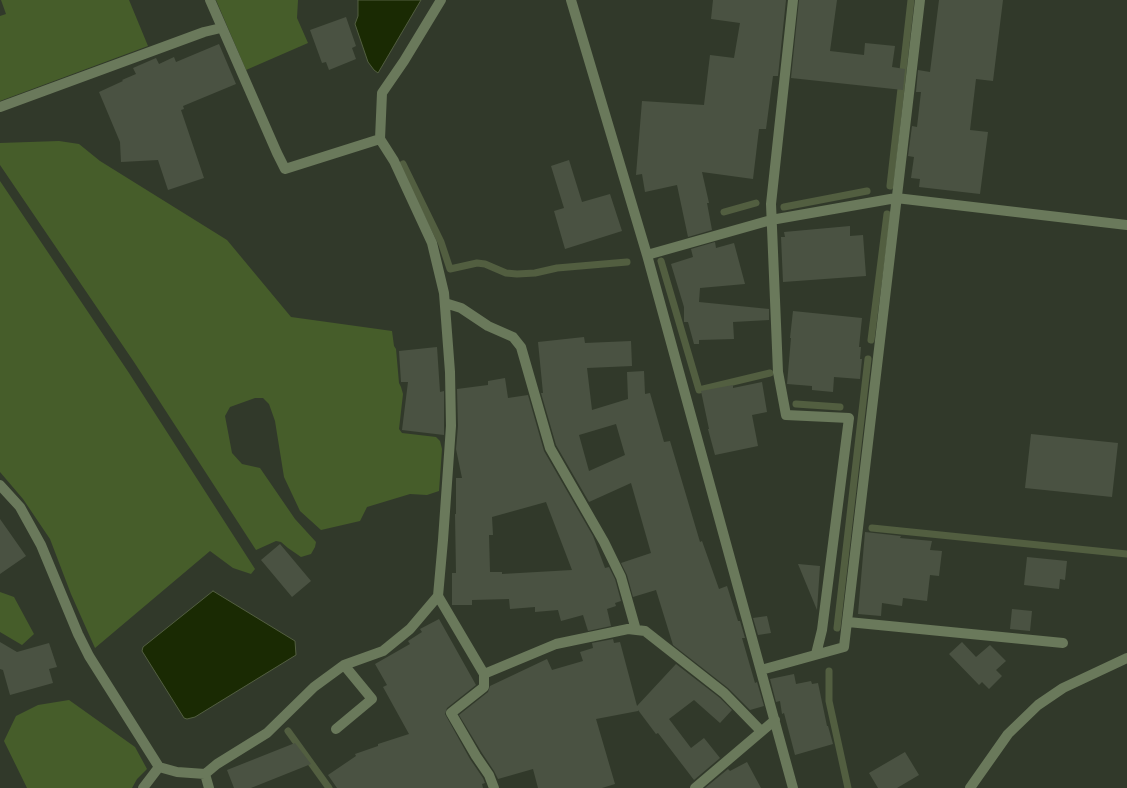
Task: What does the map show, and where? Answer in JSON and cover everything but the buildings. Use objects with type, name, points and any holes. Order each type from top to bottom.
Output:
[{"type":"street","points":[[210,0],[276,153],[285,169],[380,139]]},
{"type":"street","points":[[0,484],[20,507],[41,545],[78,634],[89,656],[159,767],[177,772],[205,774],[216,764],[267,733],[314,687],[344,665],[383,651],[410,629],[438,596],[451,426],[450,372],[444,293],[432,243],[394,161],[380,139],[382,93],[404,61],[441,0]]},
{"type":"street","points":[[571,0],[647,255],[794,788]]},
{"type":"street","points":[[793,0],[771,204],[778,372],[786,415],[849,418],[822,630],[816,654]]},
{"type":"street","points":[[761,670],[844,647],[920,0]]},
{"type":"street","points":[[0,107],[204,32],[221,28]]},
{"type":"street","points":[[647,255],[771,220],[896,198],[1127,225]]},
{"type":"street","points":[[445,303],[461,308],[488,326],[513,337],[521,347],[550,448],[604,542],[618,570],[636,630]]},
{"type":"street","points":[[438,596],[484,674],[484,688],[451,713],[489,775],[494,788]]},
{"type":"street","points":[[848,622],[1063,643]]},
{"type":"street","points":[[484,674],[556,644],[628,630],[645,631],[724,693],[761,731]]},
{"type":"street","points":[[970,788],[1008,734],[1038,705],[1063,688],[1127,658]]},
{"type":"street","points":[[336,728],[372,699],[344,665]]},
{"type":"street","points":[[694,788],[775,720]]},
{"type":"street","points":[[143,788],[159,767]]},
{"type":"street","points":[[205,774],[209,788]]},
{"type":"shaded area","points":[[1,0],[129,0],[148,46],[0,101],[0,16],[6,14]]},
{"type":"shaded area","points":[[216,0],[298,0],[297,18],[308,43],[246,70]]},
{"type":"shaded area","points":[[358,0],[421,0],[378,73],[368,62],[355,24],[358,16]]},
{"type":"shaded area","points":[[59,141],[79,144],[100,161],[227,240],[291,317],[392,331],[394,346],[396,349],[399,383],[403,394],[399,429],[402,433],[436,437],[440,441],[442,449],[439,491],[427,495],[410,494],[367,507],[360,521],[321,530],[300,511],[284,477],[275,421],[269,404],[263,398],[255,398],[230,407],[225,416],[232,453],[242,464],[260,468],[295,519],[316,542],[311,554],[301,557],[281,542],[276,541],[256,550],[134,362],[0,165],[0,143]]},
{"type":"shaded area","points":[[0,181],[129,373],[255,569],[251,574],[233,568],[210,551],[95,648],[71,594],[50,539],[23,499],[0,472]]},
{"type":"shaded area","points":[[213,591],[295,641],[296,655],[195,717],[187,719],[184,718],[142,651],[143,647]]},
{"type":"shaded area","points":[[0,592],[14,597],[34,634],[22,645],[0,632]]},
{"type":"shaded area","points":[[69,700],[135,747],[147,769],[137,779],[132,788],[27,788],[4,741],[16,716],[38,705]]},
{"type":"waterway","points":[[890,186],[911,0]]},
{"type":"waterway","points":[[403,164],[441,242],[450,269],[477,263],[485,264],[506,273],[517,274],[535,273],[557,268],[627,262]]},
{"type":"waterway","points":[[784,207],[867,191]]},
{"type":"waterway","points":[[724,212],[756,203]]},
{"type":"waterway","points":[[871,340],[887,214]]},
{"type":"waterway","points":[[661,261],[699,390],[770,373]]},
{"type":"waterway","points":[[837,628],[868,359]]},
{"type":"waterway","points":[[796,404],[840,407]]},
{"type":"waterway","points":[[872,528],[1127,554]]},
{"type":"waterway","points":[[829,671],[829,701],[848,788]]},
{"type":"waterway","points":[[288,731],[329,788]]}]
